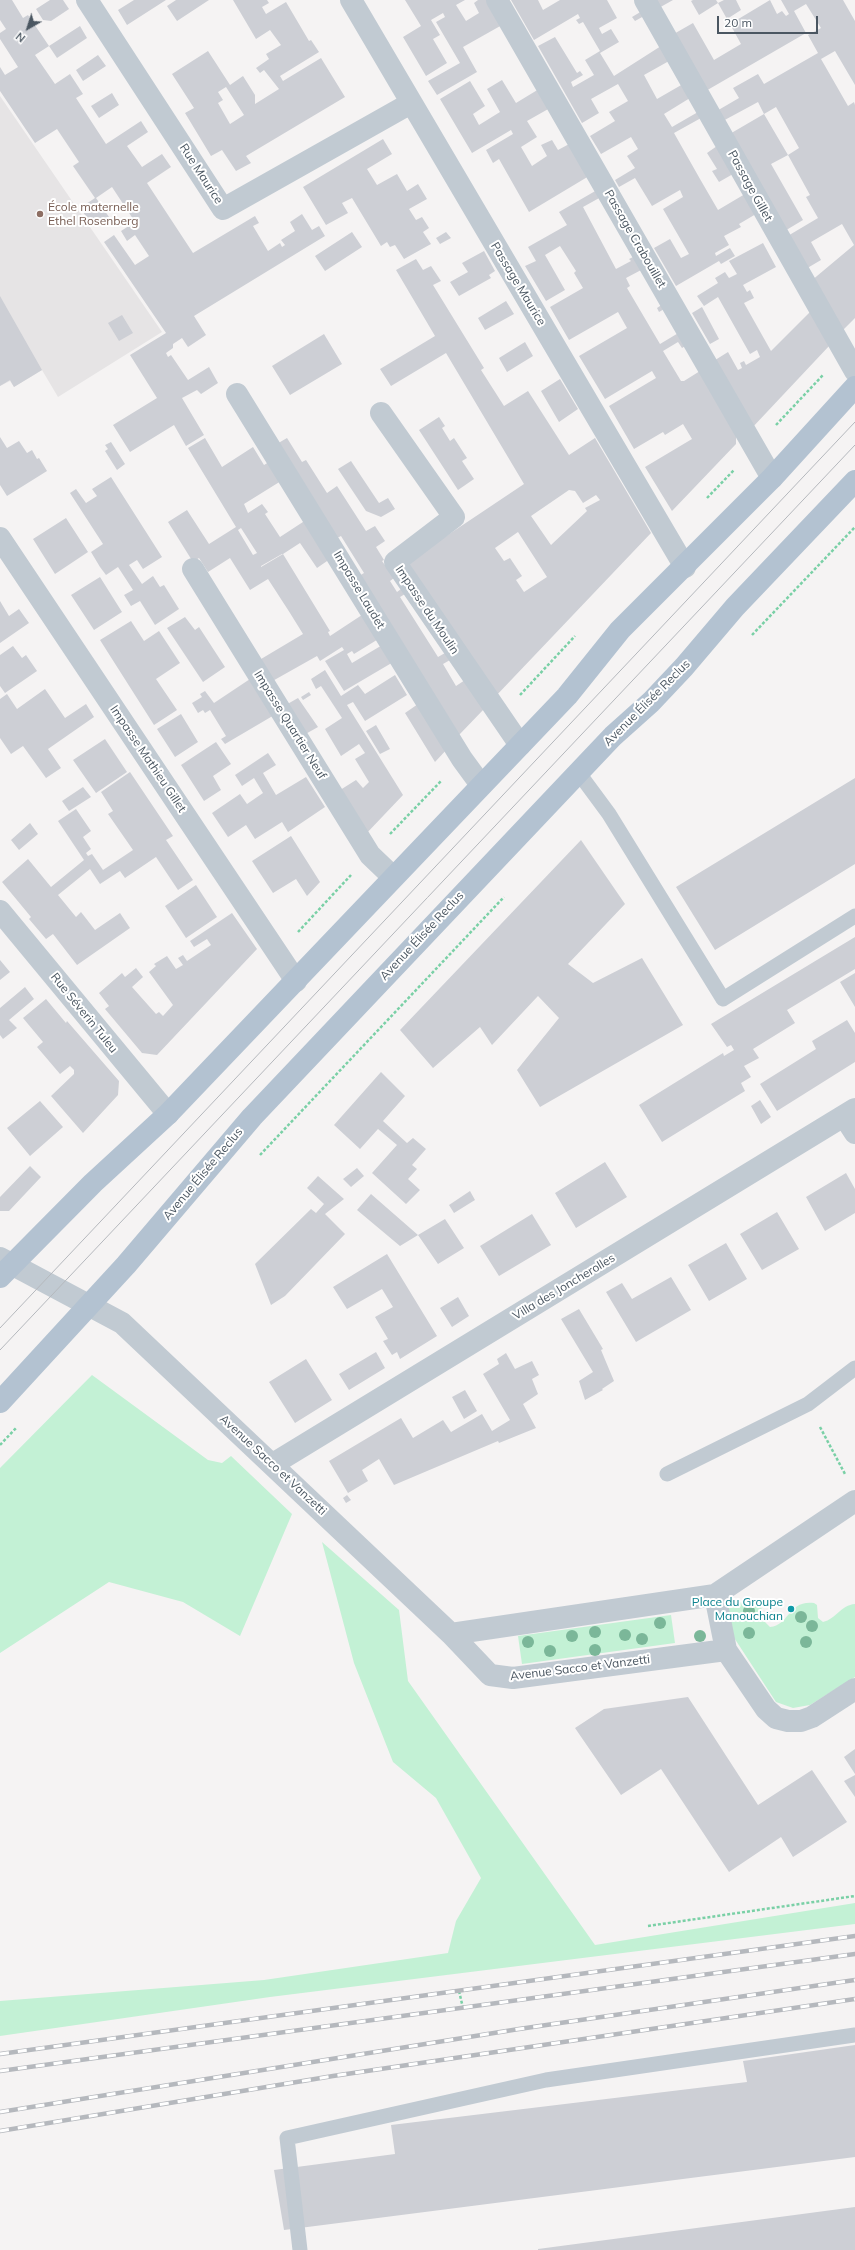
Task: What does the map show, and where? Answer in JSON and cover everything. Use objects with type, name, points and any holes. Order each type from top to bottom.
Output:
[{"type":"main road","points":[[4,1267],[168,1114],[567,696],[620,630],[685,567],[772,478],[855,387]]},
{"type":"main road","name":"Avenue Élisée Reclus","points":[[0,1402],[126,1264],[252,1117],[578,772],[613,736],[651,702],[684,667],[735,607],[855,481]]},
{"type":"street","name":"Rue Maurice","points":[[87,0],[223,208],[411,102]]},
{"type":"street","name":"Passage Maurice","points":[[351,0],[685,567]]},
{"type":"street","name":"Passage Crabouillet","points":[[497,0],[772,478]]},
{"type":"street","name":"Passage Gillet","points":[[645,0],[855,371]]},
{"type":"street","name":"Impasse Laudet","points":[[237,394],[462,759],[481,785]]},
{"type":"street","name":"Impasse du Moulin","points":[[381,413],[454,517],[395,562],[520,745]]},
{"type":"street","name":"Impasse Mathieu Gillet","points":[[0,538],[296,981]]},
{"type":"street","name":"Impasse Quartier Neuf","points":[[193,569],[370,855],[393,877]]},
{"type":"street","name":"Rue Séverin Tuleu","points":[[0,911],[168,1114]]},
{"type":"street","name":"Villa des Joncherolles","points":[[273,1464],[851,1119]]},
{"type":"street","name":"Avenue Sacco et Vanzetti","points":[[4,1267],[89,1304],[122,1323],[273,1464],[451,1634],[490,1675],[513,1678],[726,1650]]},
{"type":"street","points":[[451,1634],[715,1594],[855,1500]]},
{"type":"street","points":[[715,1594],[726,1650],[766,1709],[776,1718],[788,1721],[801,1721],[812,1717],[855,1689]]},
{"type":"lane","points":[[578,772],[609,814],[723,999],[855,916]]},
{"type":"lane","points":[[667,1474],[808,1404],[855,1368]]},
{"type":"lane","points":[[300,2250],[287,2138],[546,2080],[855,2035]]},
{"type":"path","points":[[808,1404],[848,1479]]},
{"type":"path","points":[[648,1926],[855,1896]]},
{"type":"path","points":[[459,1991],[463,2008]]},
{"type":"shaded area","name":"École maternelle Ethel Rosenberg","points":[[0,96],[162,332],[58,397],[42,370],[14,387],[10,381],[0,386]]},
{"type":"green space","points":[[92,1375],[208,1460],[222,1463],[231,1456],[292,1514],[240,1636],[183,1602],[109,1582],[0,1653],[0,1468]]},
{"type":"green space","points":[[322,1542],[399,1610],[408,1681],[595,1945],[855,1903],[855,1924],[270,1997],[0,2036],[0,2001],[264,1980],[448,1953],[456,1921],[481,1878],[436,1798],[393,1762],[354,1663]]},
{"type":"green space","points":[[751,1602],[762,1608],[764,1621],[770,1627],[782,1622],[794,1609],[805,1603],[814,1603],[817,1605],[818,1618],[823,1622],[832,1618],[842,1609],[855,1604],[855,1677],[810,1705],[793,1708],[776,1702],[729,1630],[727,1607],[729,1603]]},
{"type":"green space","points":[[671,1615],[675,1643],[522,1664],[518,1636]]},
{"type":"building","points":[[0,0],[12,0],[23,18],[28,15],[49,46],[35,55],[55,84],[70,74],[83,94],[76,98],[106,144],[141,121],[148,132],[127,146],[142,167],[162,154],[171,167],[147,183],[193,253],[255,216],[259,223],[253,226],[268,251],[280,243],[282,247],[285,245],[281,240],[295,231],[290,222],[302,214],[312,230],[319,226],[325,236],[194,316],[206,335],[188,347],[182,338],[173,344],[173,348],[166,353],[168,357],[171,355],[188,380],[209,367],[218,383],[201,394],[197,390],[182,398],[204,435],[186,446],[174,425],[130,452],[113,425],[157,398],[130,355],[166,333],[104,242],[114,235],[135,265],[149,256],[135,235],[127,241],[121,231],[135,222],[112,187],[96,198],[109,217],[93,226],[80,208],[95,198],[73,166],[79,162],[57,129],[35,143],[0,91],[0,67],[5,75],[18,67],[0,39],[0,33],[6,29],[0,20]]},
{"type":"building","points":[[50,0],[63,0],[69,9],[51,21],[43,20],[36,9]]},
{"type":"building","points":[[134,0],[166,0],[127,25],[118,10]]},
{"type":"building","points":[[176,0],[209,0],[177,21],[167,6]]},
{"type":"building","points":[[233,0],[267,0],[269,3],[262,7],[266,14],[286,2],[309,41],[311,40],[319,52],[280,76],[283,81],[321,58],[345,97],[246,156],[251,163],[236,171],[222,150],[211,156],[185,113],[194,108],[172,74],[208,51],[230,85],[243,76],[255,95],[255,104],[279,89],[264,70],[260,73],[256,68],[269,59],[266,54],[281,45],[270,30],[256,39]],"holes":[[[226,87],[244,115],[230,124],[218,103],[223,100],[218,92]]]},
{"type":"building","points":[[405,0],[465,0],[456,5],[466,21],[479,13],[474,3],[478,0],[487,0],[502,25],[463,47],[477,72],[437,95],[428,81],[460,63],[436,22],[445,17],[443,13],[431,20],[440,35],[433,39],[447,63],[426,76],[403,37],[421,26]]},
{"type":"building","points":[[511,0],[538,0],[543,10],[560,0],[607,0],[617,18],[599,28],[602,34],[611,29],[619,42],[600,53],[614,76],[661,46],[669,61],[644,75],[657,99],[683,84],[690,98],[664,114],[672,127],[698,112],[701,118],[674,133],[700,179],[718,210],[745,194],[756,214],[739,224],[741,227],[724,236],[729,245],[715,253],[716,256],[730,248],[735,256],[721,264],[719,261],[676,286],[654,248],[670,239],[681,258],[689,254],[663,209],[683,197],[680,190],[652,206],[635,178],[619,187],[615,180],[635,168],[627,156],[638,149],[631,137],[601,154],[590,136],[615,121],[609,112],[628,101],[618,84],[591,99],[599,113],[582,123],[538,46],[555,37],[577,73],[580,71],[583,75],[571,82],[573,87],[594,75],[585,60],[600,51],[583,22],[579,24],[576,20],[580,18],[578,14],[534,40]]},
{"type":"building","points":[[652,0],[673,0],[657,9]]},
{"type":"building","points":[[716,0],[718,3],[699,15],[691,1]]},
{"type":"building","points":[[724,0],[736,0],[741,10],[727,19],[718,3]]},
{"type":"building","points":[[770,0],[777,14],[782,11],[786,16],[789,14],[781,0],[843,0],[855,21],[855,85],[835,51],[821,59],[848,106],[854,102],[855,105],[855,318],[840,333],[811,281],[854,245],[842,224],[811,242],[821,260],[804,270],[786,237],[818,218],[806,197],[810,195],[788,155],[799,148],[776,107],[764,114],[758,102],[721,122],[715,112],[739,98],[733,88],[758,74],[764,84],[818,53],[808,35],[821,28],[806,4],[794,11],[806,33],[704,92],[672,35],[693,23],[714,60],[741,44],[730,24]]},
{"type":"building","points":[[642,11],[644,16],[635,21],[632,17]]},
{"type":"building","points":[[80,26],[87,38],[57,58],[49,46]]},
{"type":"building","points":[[98,55],[106,66],[83,81],[76,70]]},
{"type":"building","points":[[502,80],[516,103],[539,89],[550,108],[527,121],[537,137],[521,147],[532,166],[547,156],[541,145],[552,140],[558,150],[571,143],[589,176],[529,212],[499,159],[493,163],[486,150],[513,134],[511,130],[472,153],[440,99],[470,81],[485,106],[473,114],[479,125],[500,112],[487,89]]},
{"type":"building","points":[[112,93],[119,105],[99,118],[91,106]]},
{"type":"building","points":[[764,114],[788,155],[771,164],[803,220],[783,232],[728,135]]},
{"type":"building","points":[[383,139],[392,154],[367,169],[377,185],[397,174],[407,191],[418,184],[427,199],[409,209],[416,220],[422,217],[429,228],[423,232],[431,244],[404,259],[395,245],[390,247],[387,242],[381,246],[352,198],[342,203],[348,213],[326,225],[303,187]]},
{"type":"building","points":[[717,146],[733,174],[719,182],[712,171],[717,169],[707,153]]},
{"type":"building","points":[[597,190],[601,197],[583,207],[616,269],[631,261],[629,259],[635,256],[643,269],[626,278],[630,286],[627,288],[660,344],[680,332],[687,345],[682,348],[678,342],[663,351],[681,381],[684,381],[700,371],[736,433],[736,444],[672,511],[645,467],[692,439],[683,424],[665,435],[663,432],[634,449],[609,406],[656,378],[652,371],[605,399],[579,356],[627,328],[618,312],[569,340],[550,307],[583,288],[574,273],[576,271],[560,246],[545,255],[565,290],[546,301],[525,266],[536,261],[528,247],[567,225],[559,212]]},
{"type":"building","points":[[352,232],[362,247],[325,271],[315,256]]},
{"type":"building","points":[[446,232],[451,238],[440,244],[436,238]]},
{"type":"building","points":[[763,243],[776,267],[743,285],[747,292],[750,290],[754,298],[744,303],[771,351],[811,311],[830,345],[751,429],[712,362],[728,352],[738,370],[742,368],[740,363],[744,361],[746,365],[760,357],[757,350],[750,354],[718,297],[704,306],[697,296],[718,283],[715,278],[725,272],[729,278],[737,274],[729,261]]},
{"type":"building","points":[[484,251],[495,271],[489,275],[491,278],[459,296],[450,282],[468,272],[462,263]]},
{"type":"building","points":[[416,259],[423,270],[431,266],[441,281],[433,285],[484,368],[481,370],[504,406],[528,391],[569,455],[595,438],[651,533],[494,698],[403,565],[524,484],[446,353],[391,386],[380,369],[435,336],[396,270]],"holes":[[[569,490],[575,491],[583,503],[596,495],[600,500],[585,508],[587,511],[551,545],[531,516]],[[518,532],[547,577],[524,592],[516,580],[522,576],[510,558],[504,561],[495,548]]]},
{"type":"building","points":[[0,296],[42,370],[14,387],[10,380],[0,386]]},
{"type":"building","points":[[506,301],[514,314],[485,330],[478,318]]},
{"type":"building","points":[[663,304],[666,308],[659,312],[657,308]]},
{"type":"building","points":[[702,307],[719,339],[710,344],[692,313]]},
{"type":"building","points":[[122,315],[133,333],[119,341],[108,323]]},
{"type":"building","points":[[324,334],[342,364],[290,395],[272,366]]},
{"type":"building","points":[[525,342],[533,356],[507,372],[499,358]]},
{"type":"building","points":[[560,379],[578,409],[559,422],[541,391]]},
{"type":"building","points":[[439,417],[445,426],[442,428],[450,441],[454,438],[467,458],[462,461],[474,479],[458,490],[419,430]]},
{"type":"building","points":[[0,437],[7,448],[19,441],[27,453],[32,450],[47,471],[7,496],[0,485]]},
{"type":"building","points":[[205,438],[222,467],[253,447],[264,465],[269,462],[281,481],[244,504],[248,513],[262,504],[268,512],[265,514],[280,537],[306,520],[330,559],[317,568],[300,543],[283,554],[330,631],[328,632],[330,636],[365,613],[380,638],[354,654],[352,651],[347,654],[352,663],[384,644],[395,661],[344,691],[325,661],[344,650],[342,647],[320,661],[317,656],[269,683],[256,662],[303,634],[268,579],[250,590],[230,558],[208,572],[199,558],[193,562],[168,522],[187,510],[209,544],[236,527],[188,448]],"holes":[[[241,528],[257,553],[253,555],[238,530]],[[283,554],[261,567],[261,566]]]},
{"type":"building","points":[[287,438],[302,462],[306,460],[327,493],[337,486],[366,531],[375,526],[385,541],[376,547],[384,560],[382,561],[394,578],[390,581],[397,592],[401,589],[405,594],[400,597],[438,657],[445,653],[450,660],[443,664],[456,686],[465,680],[484,709],[459,735],[359,576],[364,573],[341,536],[335,539],[275,445]]},
{"type":"building","points":[[111,442],[125,464],[117,470],[105,451],[108,449],[105,445]]},
{"type":"building","points":[[351,461],[379,503],[388,498],[395,509],[381,517],[366,511],[338,469]]},
{"type":"building","points":[[111,477],[162,557],[143,569],[137,560],[129,565],[142,584],[153,576],[160,587],[164,585],[179,609],[155,625],[140,601],[131,606],[124,595],[133,590],[118,567],[106,575],[100,567],[91,552],[103,544],[70,493],[76,489],[86,503],[97,496],[92,489]]},
{"type":"building","points":[[66,518],[88,552],[55,574],[33,539]]},
{"type":"building","points":[[100,577],[122,612],[94,630],[71,595]]},
{"type":"building","points":[[0,601],[9,616],[19,609],[29,623],[0,643]]},
{"type":"building","points":[[185,617],[195,630],[199,627],[225,667],[203,682],[167,628]]},
{"type":"building","points":[[131,621],[144,641],[159,631],[180,663],[156,679],[177,710],[154,725],[100,640]]},
{"type":"building","points":[[13,646],[22,658],[26,655],[37,671],[5,693],[0,686],[0,655]]},
{"type":"building","points":[[325,670],[341,696],[358,685],[365,694],[395,675],[407,695],[365,721],[353,702],[347,705],[403,795],[364,836],[337,792],[356,780],[363,788],[369,782],[355,759],[365,753],[359,744],[341,756],[325,729],[342,718],[321,686],[316,689],[311,679]]},
{"type":"building","points":[[253,677],[276,714],[225,744],[221,739],[226,736],[210,710],[205,713],[203,710],[198,713],[192,703],[202,697],[200,694],[205,691],[214,703]]},
{"type":"building","points":[[45,689],[65,718],[86,704],[94,717],[48,749],[61,768],[46,778],[23,746],[11,754],[0,738],[0,699],[7,694],[17,709]]},
{"type":"building","points":[[309,692],[311,695],[303,700],[301,697]]},
{"type":"building","points":[[298,698],[318,727],[302,736],[284,706]]},
{"type":"building","points":[[421,702],[449,747],[435,762],[405,713]]},
{"type":"building","points":[[181,714],[198,742],[175,757],[157,729]]},
{"type":"building","points":[[376,725],[390,749],[380,754],[366,731]]},
{"type":"building","points":[[105,739],[127,772],[96,793],[73,760]]},
{"type":"building","points":[[216,742],[231,764],[213,776],[221,790],[204,801],[181,765]]},
{"type":"building","points":[[268,753],[276,765],[263,773],[276,795],[306,777],[325,807],[288,832],[282,822],[255,839],[246,825],[228,837],[212,813],[240,794],[247,804],[263,793],[254,778],[242,786],[235,775]]},
{"type":"building","points":[[130,772],[173,836],[166,840],[193,880],[178,890],[156,857],[125,878],[120,871],[100,884],[90,869],[58,895],[76,917],[81,912],[95,930],[120,913],[130,928],[77,965],[53,934],[46,939],[29,919],[31,917],[2,882],[28,859],[51,887],[84,860],[58,821],[76,809],[91,831],[83,837],[91,849],[86,853],[88,856],[92,854],[103,870],[133,850],[108,814],[113,811],[101,792]]},
{"type":"building","points":[[855,778],[855,864],[715,950],[676,887]]},
{"type":"building","points":[[83,787],[91,797],[69,811],[62,801]]},
{"type":"building","points":[[30,823],[38,834],[19,850],[11,840]]},
{"type":"building","points":[[291,836],[320,882],[307,896],[296,879],[273,893],[252,861]]},
{"type":"building","points":[[581,840],[625,904],[568,964],[593,983],[642,958],[683,1025],[540,1107],[517,1070],[559,1018],[538,996],[492,1045],[480,1027],[433,1068],[400,1030]]},
{"type":"building","points":[[196,885],[217,917],[186,938],[165,906]]},
{"type":"building","points":[[232,913],[257,949],[157,1055],[142,1053],[105,1009],[109,1006],[99,993],[122,973],[125,977],[136,968],[143,977],[132,987],[156,1014],[159,1012],[163,1016],[173,1005],[149,972],[156,966],[154,964],[167,956],[176,969],[183,965],[178,958],[183,955],[187,961],[211,945],[207,939],[194,947],[190,941]]},
{"type":"building","points":[[855,937],[855,969],[787,1010],[795,1023],[753,1049],[759,1058],[744,1066],[751,1077],[741,1083],[745,1091],[662,1142],[639,1105],[723,1053],[724,1056],[734,1050],[731,1045],[727,1047],[711,1024]]},
{"type":"building","points":[[0,960],[10,972],[0,980]]},
{"type":"building","points":[[855,973],[855,1007],[840,982]]},
{"type":"building","points":[[25,987],[34,999],[9,1020],[17,1028],[3,1039],[0,1035],[0,1008]]},
{"type":"building","points":[[46,999],[119,1081],[118,1095],[83,1133],[51,1096],[74,1074],[74,1070],[70,1066],[60,1074],[37,1047],[43,1042],[23,1018]]},
{"type":"building","points":[[847,1020],[855,1033],[855,1062],[777,1111],[760,1084],[816,1049],[812,1041]]},
{"type":"building","points":[[381,1072],[405,1096],[383,1121],[407,1143],[413,1138],[426,1149],[412,1165],[417,1169],[408,1179],[420,1190],[406,1204],[372,1173],[397,1145],[378,1129],[360,1149],[334,1125]]},
{"type":"building","points":[[760,1100],[771,1117],[761,1124],[751,1106]]},
{"type":"building","points":[[40,1101],[63,1127],[30,1156],[7,1128]]},
{"type":"building","points":[[605,1162],[627,1197],[576,1228],[555,1193]]},
{"type":"building","points":[[30,1166],[41,1177],[9,1211],[0,1211],[0,1197]]},
{"type":"building","points":[[357,1168],[364,1176],[351,1187],[343,1179]]},
{"type":"building","points":[[846,1173],[855,1189],[855,1213],[825,1231],[806,1197]]},
{"type":"building","points":[[318,1176],[344,1199],[325,1214],[345,1234],[285,1296],[271,1305],[255,1264],[311,1209],[316,1213],[324,1204],[307,1188]]},
{"type":"building","points":[[470,1191],[475,1200],[454,1213],[449,1205]]},
{"type":"building","points":[[371,1194],[418,1235],[400,1246],[357,1210]]},
{"type":"building","points":[[777,1212],[799,1249],[762,1270],[740,1234]]},
{"type":"building","points":[[532,1214],[551,1245],[499,1276],[480,1246]]},
{"type":"building","points":[[445,1219],[464,1248],[438,1264],[418,1235]]},
{"type":"building","points":[[726,1243],[747,1279],[709,1301],[688,1265]]},
{"type":"building","points":[[387,1254],[437,1336],[400,1359],[397,1352],[392,1355],[383,1341],[388,1339],[375,1317],[393,1307],[382,1289],[347,1309],[333,1287]]},
{"type":"building","points":[[671,1277],[691,1310],[636,1342],[606,1292],[622,1283],[632,1299]]},
{"type":"building","points":[[458,1297],[469,1316],[452,1327],[440,1308]]},
{"type":"building","points":[[579,1309],[603,1349],[601,1350],[614,1381],[602,1389],[603,1390],[585,1400],[579,1381],[593,1372],[561,1319]]},
{"type":"building","points":[[376,1352],[385,1368],[349,1390],[339,1374]]},
{"type":"building","points":[[506,1353],[515,1369],[532,1361],[539,1375],[532,1379],[538,1394],[523,1404],[536,1428],[499,1443],[498,1441],[394,1485],[379,1459],[362,1470],[368,1481],[348,1493],[329,1461],[401,1418],[413,1438],[443,1420],[451,1432],[482,1414],[492,1431],[510,1420],[483,1374],[499,1364],[497,1359]]},
{"type":"building","points":[[306,1359],[332,1400],[295,1423],[269,1382]]},
{"type":"building","points":[[465,1390],[477,1411],[464,1419],[452,1397]]},
{"type":"building","points":[[347,1495],[351,1500],[346,1503],[343,1498]]},
{"type":"building","points":[[688,1697],[758,1805],[812,1770],[847,1822],[793,1857],[781,1837],[729,1872],[661,1769],[621,1795],[575,1728],[604,1709]]},
{"type":"building","points":[[855,1749],[855,1774],[844,1757]]},
{"type":"building","points":[[855,1775],[855,1797],[844,1781]]},
{"type":"building","points":[[855,2045],[855,2157],[284,2230],[274,2170],[395,2154],[391,2125],[747,2082],[743,2061]]},
{"type":"building","points":[[855,2207],[855,2250],[538,2250],[538,2249]]},
{"type":"tram line","points":[[0,1328],[855,422]]},
{"type":"tram line","points":[[0,1350],[855,445]]},
{"type":"railway","points":[[0,2054],[855,1936]]},
{"type":"railway","points":[[0,2071],[855,1954]]},
{"type":"railway","points":[[0,2112],[519,2029],[855,1980]]},
{"type":"railway","points":[[0,2131],[333,2076],[855,1999]]},
{"type":"place","name":"École maternelle Ethel Rosenberg","points":[[40,214]]},
{"type":"place","name":"Place du Groupe Manouchian","points":[[791,1609]]}]
